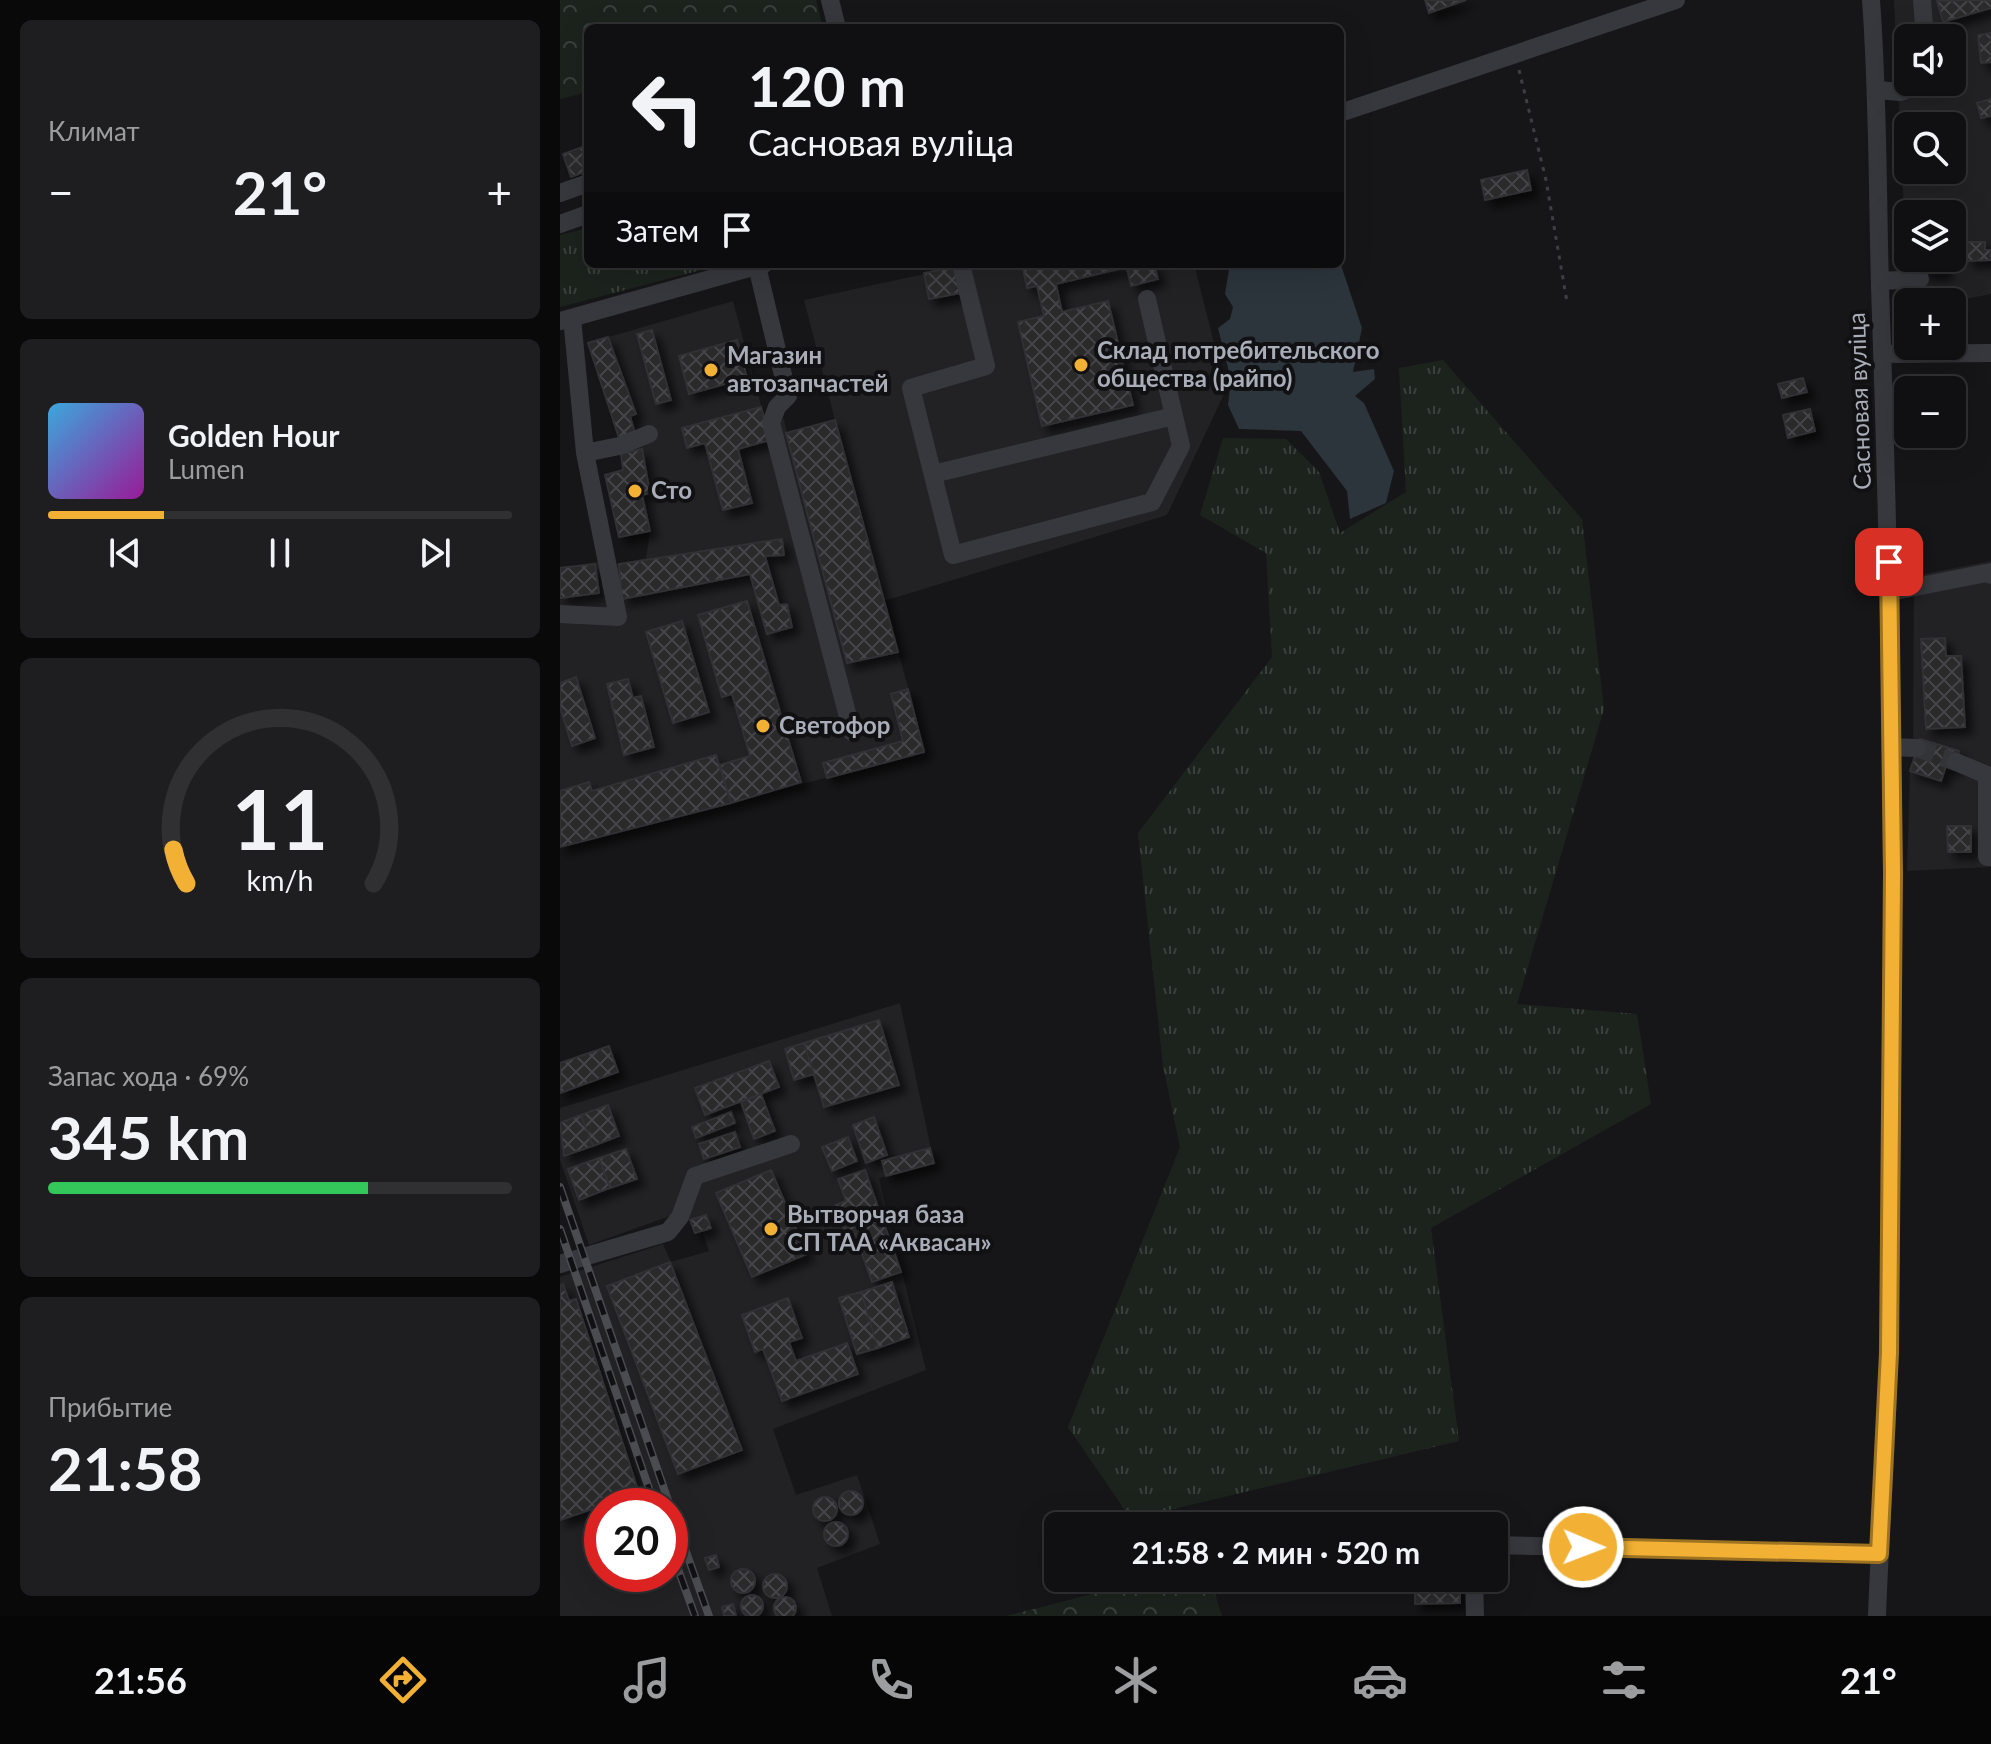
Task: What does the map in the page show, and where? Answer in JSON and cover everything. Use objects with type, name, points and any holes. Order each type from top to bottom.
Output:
[{"type":"street","points":[[830,0],[836,24]]},
{"type":"street","points":[[1344,112],[1676,0]]},
{"type":"street","name":"Сасновая вуліца","points":[[1871,0],[1878,90],[1892,747],[1889,1353],[1877,1616]]},
{"type":"street","points":[[1922,0],[1924,24]]},
{"type":"street","points":[[1878,90],[1894,91]]},
{"type":"street","points":[[560,193],[584,184]]},
{"type":"street","points":[[560,224],[584,215]]},
{"type":"street","points":[[560,614],[618,617],[585,453],[566,320],[749,268]]},
{"type":"street","points":[[761,268],[788,396],[777,407],[771,423],[852,732]]},
{"type":"street","points":[[962,268],[986,366],[911,388],[953,555],[1152,502],[1181,446],[1147,299]]},
{"type":"street","points":[[1880,281],[1920,279]]},
{"type":"street","points":[[1882,354],[1991,353]]},
{"type":"street","points":[[933,474],[1174,416]]},
{"type":"street","points":[[585,453],[619,446],[649,434]]},
{"type":"street","points":[[1890,592],[1991,572],[1991,575]]},
{"type":"street","points":[[1892,747],[1917,748]]},
{"type":"street","points":[[1956,762],[1987,775],[1987,857],[1991,857]]},
{"type":"street","points":[[560,1264],[668,1232],[680,1217],[695,1176],[791,1144]]},
{"type":"street","points":[[1508,1545],[1879,1554]]},
{"type":"street","points":[[1474,1592],[1475,1616]]},
{"type":"path","points":[[1515,56],[1546,180],[1567,302]]},
{"type":"shaded area","points":[[1894,0],[1991,0],[1991,294],[1966,299],[1966,288],[1907,288],[1907,272],[1966,272],[1966,200],[1903,200],[1903,184],[1966,184],[1966,112],[1899,112],[1898,96],[1966,96],[1966,24],[1895,24]]},
{"type":"shaded area","points":[[952,268],[1195,268],[1226,390],[1167,515],[884,601],[926,752],[560,847],[560,568],[604,561],[619,564],[646,558],[650,532],[619,537],[605,475],[623,470],[619,438],[588,343],[733,301],[766,424],[784,419],[787,433],[835,420],[804,300]]},
{"type":"shaded area","points":[[1229,268],[1342,268],[1362,328],[1353,372],[1374,369],[1375,379],[1355,396],[1364,403],[1394,471],[1386,503],[1350,519],[1347,491],[1301,431],[1239,429],[1228,405],[1231,380],[1218,328],[1230,319],[1233,307],[1225,294]]},
{"type":"shaded area","points":[[1991,561],[1991,867],[1907,871],[1910,771],[1919,740],[1913,740],[1914,576]]},
{"type":"shaded area","points":[[900,1003],[934,1163],[879,1178],[926,1370],[773,1429],[796,1495],[857,1475],[880,1544],[817,1568],[832,1616],[560,1616],[560,1277],[663,1244],[671,1262],[709,1251],[702,1231],[695,1233],[690,1220],[673,1215],[589,1245],[560,1160],[560,1108]]},
{"type":"green space","points":[[560,0],[816,0],[822,24],[584,24],[584,93],[560,99]]},
{"type":"green space","points":[[584,229],[584,268],[709,268],[560,307],[560,235]]},
{"type":"green space","points":[[1443,360],[1582,519],[1604,709],[1517,1004],[1637,1014],[1651,1104],[1431,1228],[1459,1441],[1160,1512],[1126,1512],[1068,1427],[1180,1147],[1163,1066],[1138,833],[1272,657],[1266,553],[1200,515],[1223,438],[1286,439],[1319,472],[1340,533],[1406,492],[1399,368]]},
{"type":"green space","points":[[1101,1592],[1214,1592],[1222,1616],[1006,1616]]},
{"type":"building","points":[[1425,0],[1466,0],[1429,13]]},
{"type":"building","points":[[1991,0],[1991,8],[1943,22],[1937,1]]},
{"type":"building","points":[[1991,33],[1991,62],[1981,63],[1978,35]]},
{"type":"building","points":[[1991,99],[1991,116],[1981,118],[1977,103]]},
{"type":"building","points":[[584,146],[584,172],[571,177],[563,154]]},
{"type":"building","points":[[1527,170],[1531,190],[1485,200],[1481,180]]},
{"type":"building","points":[[1966,242],[1985,242],[1985,250],[1991,250],[1991,260],[1967,261]]},
{"type":"building","points":[[956,268],[961,293],[929,299],[924,273]]},
{"type":"building","points":[[1023,268],[1119,268],[1056,284],[1062,312],[1108,301],[1133,405],[1042,426],[1018,322],[1044,316],[1037,286],[1027,288]]},
{"type":"building","points":[[1127,268],[1155,268],[1158,279],[1131,286]]},
{"type":"building","points":[[652,330],[671,400],[656,404],[637,334]]},
{"type":"building","points":[[608,337],[636,414],[630,416],[635,433],[619,438],[588,343]]},
{"type":"building","points":[[737,340],[747,378],[689,394],[679,356]]},
{"type":"building","points":[[1803,378],[1807,392],[1782,398],[1778,384]]},
{"type":"building","points":[[761,407],[770,440],[738,449],[752,503],[723,510],[705,443],[687,448],[682,428]]},
{"type":"building","points":[[1810,409],[1815,431],[1788,438],[1783,415]]},
{"type":"building","points":[[835,420],[898,652],[847,663],[786,433]]},
{"type":"building","points":[[642,449],[650,493],[642,495],[650,531],[619,537],[605,475],[623,470],[621,454]]},
{"type":"building","points":[[782,539],[784,555],[765,556],[779,605],[787,604],[792,627],[767,634],[750,574],[622,599],[619,564]]},
{"type":"building","points":[[595,564],[599,593],[560,598],[560,568]]},
{"type":"building","name":"Светофор","points":[[747,601],[801,782],[731,803],[720,765],[750,756],[732,694],[722,697],[698,615]]},
{"type":"building","points":[[682,621],[709,712],[673,723],[646,632]]},
{"type":"building","points":[[1945,638],[1946,656],[1961,656],[1965,727],[1926,729],[1921,639]]},
{"type":"building","points":[[576,677],[595,738],[572,746],[560,707],[560,683]]},
{"type":"building","points":[[628,679],[633,698],[641,696],[654,747],[624,755],[607,684]]},
{"type":"building","points":[[908,689],[924,752],[827,778],[823,763],[903,741],[891,694]]},
{"type":"building","points":[[1920,739],[1959,751],[1954,769],[1946,766],[1941,781],[1910,771]]},
{"type":"building","points":[[716,755],[731,803],[560,847],[560,791],[589,782],[592,791]]},
{"type":"building","points":[[1947,826],[1971,826],[1971,852],[1948,852]]},
{"type":"building","points":[[879,1020],[899,1085],[824,1107],[804,1043]]},
{"type":"building","points":[[804,1043],[814,1074],[794,1080],[785,1049]]},
{"type":"building","points":[[609,1046],[618,1072],[560,1093],[560,1063]]},
{"type":"building","points":[[769,1061],[779,1087],[705,1115],[695,1088]]},
{"type":"building","points":[[761,1094],[775,1131],[754,1139],[741,1102]]},
{"type":"building","points":[[608,1105],[619,1136],[593,1146],[581,1115]]},
{"type":"building","points":[[731,1112],[735,1123],[696,1138],[692,1127]]},
{"type":"building","points":[[581,1115],[593,1146],[564,1156],[560,1123]]},
{"type":"building","points":[[874,1117],[887,1155],[866,1163],[853,1125]]},
{"type":"building","points":[[735,1132],[740,1147],[704,1159],[699,1144]]},
{"type":"building","points":[[848,1137],[857,1161],[832,1171],[822,1147]]},
{"type":"building","points":[[930,1148],[934,1163],[886,1176],[882,1161]]},
{"type":"building","points":[[626,1149],[637,1179],[610,1188],[599,1158]]},
{"type":"building","points":[[599,1158],[610,1188],[579,1200],[568,1169]]},
{"type":"building","points":[[771,1170],[807,1254],[752,1277],[716,1193]]},
{"type":"building","points":[[865,1170],[901,1272],[872,1282],[855,1234],[847,1237],[835,1205],[846,1201],[838,1179]]},
{"type":"building","points":[[706,1215],[711,1228],[695,1233],[690,1220]]},
{"type":"building","points":[[670,1262],[742,1450],[678,1474],[607,1286]]},
{"type":"building","points":[[892,1282],[909,1337],[878,1348],[861,1292]]},
{"type":"building","points":[[563,1284],[569,1301],[576,1299],[637,1488],[584,1488],[584,1512],[560,1520],[560,1286]]},
{"type":"building","points":[[861,1292],[878,1348],[857,1354],[839,1298]]},
{"type":"building","points":[[788,1298],[802,1338],[789,1342],[796,1361],[847,1343],[858,1374],[782,1401],[763,1349],[755,1352],[742,1315]]},
{"type":"building","points":[[851,1491],[862,1498],[863,1503],[856,1514],[851,1515],[840,1508],[839,1503],[846,1492]]},
{"type":"building","points":[[825,1497],[836,1504],[837,1509],[830,1520],[825,1521],[814,1514],[813,1509],[820,1498]]},
{"type":"building","points":[[836,1522],[847,1529],[848,1534],[841,1545],[836,1546],[825,1539],[824,1534],[831,1523]]},
{"type":"building","points":[[716,1555],[719,1567],[709,1570],[705,1558]]},
{"type":"building","points":[[743,1569],[754,1576],[755,1581],[748,1592],[743,1593],[732,1586],[731,1581],[738,1570]]},
{"type":"building","points":[[775,1574],[786,1581],[787,1586],[780,1597],[775,1598],[764,1591],[763,1586],[770,1575]]},
{"type":"building","points":[[1415,1592],[1460,1592],[1460,1603],[1415,1604]]},
{"type":"building","points":[[748,1595],[756,1595],[763,1606],[756,1617],[748,1617],[741,1610],[741,1602]]},
{"type":"building","points":[[785,1597],[793,1600],[796,1608],[793,1616],[785,1619],[777,1616],[774,1608],[777,1600]]},
{"type":"building","points":[[733,1604],[736,1616],[724,1616],[722,1607]]},
{"type":"tunnel","points":[[1917,748],[1956,762]]},
{"type":"railway","points":[[560,1187],[664,1488]]},
{"type":"railway","points":[[560,1229],[649,1488]]},
{"type":"railway","points":[[688,1557],[709,1616]]},
{"type":"railway","points":[[686,1592],[695,1616]]},
{"type":"place","name":"Склад потребительского общества (райпо)","points":[[1081,365]]},
{"type":"place","name":"Магазин автозапчастей","points":[[711,370]]},
{"type":"place","name":"Сто","points":[[635,491]]},
{"type":"place","name":"Светофор","points":[[763,726]]},
{"type":"place","name":"Вытворчая база СП ТАА «Аквасан»","points":[[771,1229]]},
{"type":"route","points":[[1583,1547],[1879,1554],[1889,1353],[1893,873],[1889,562]]}]
